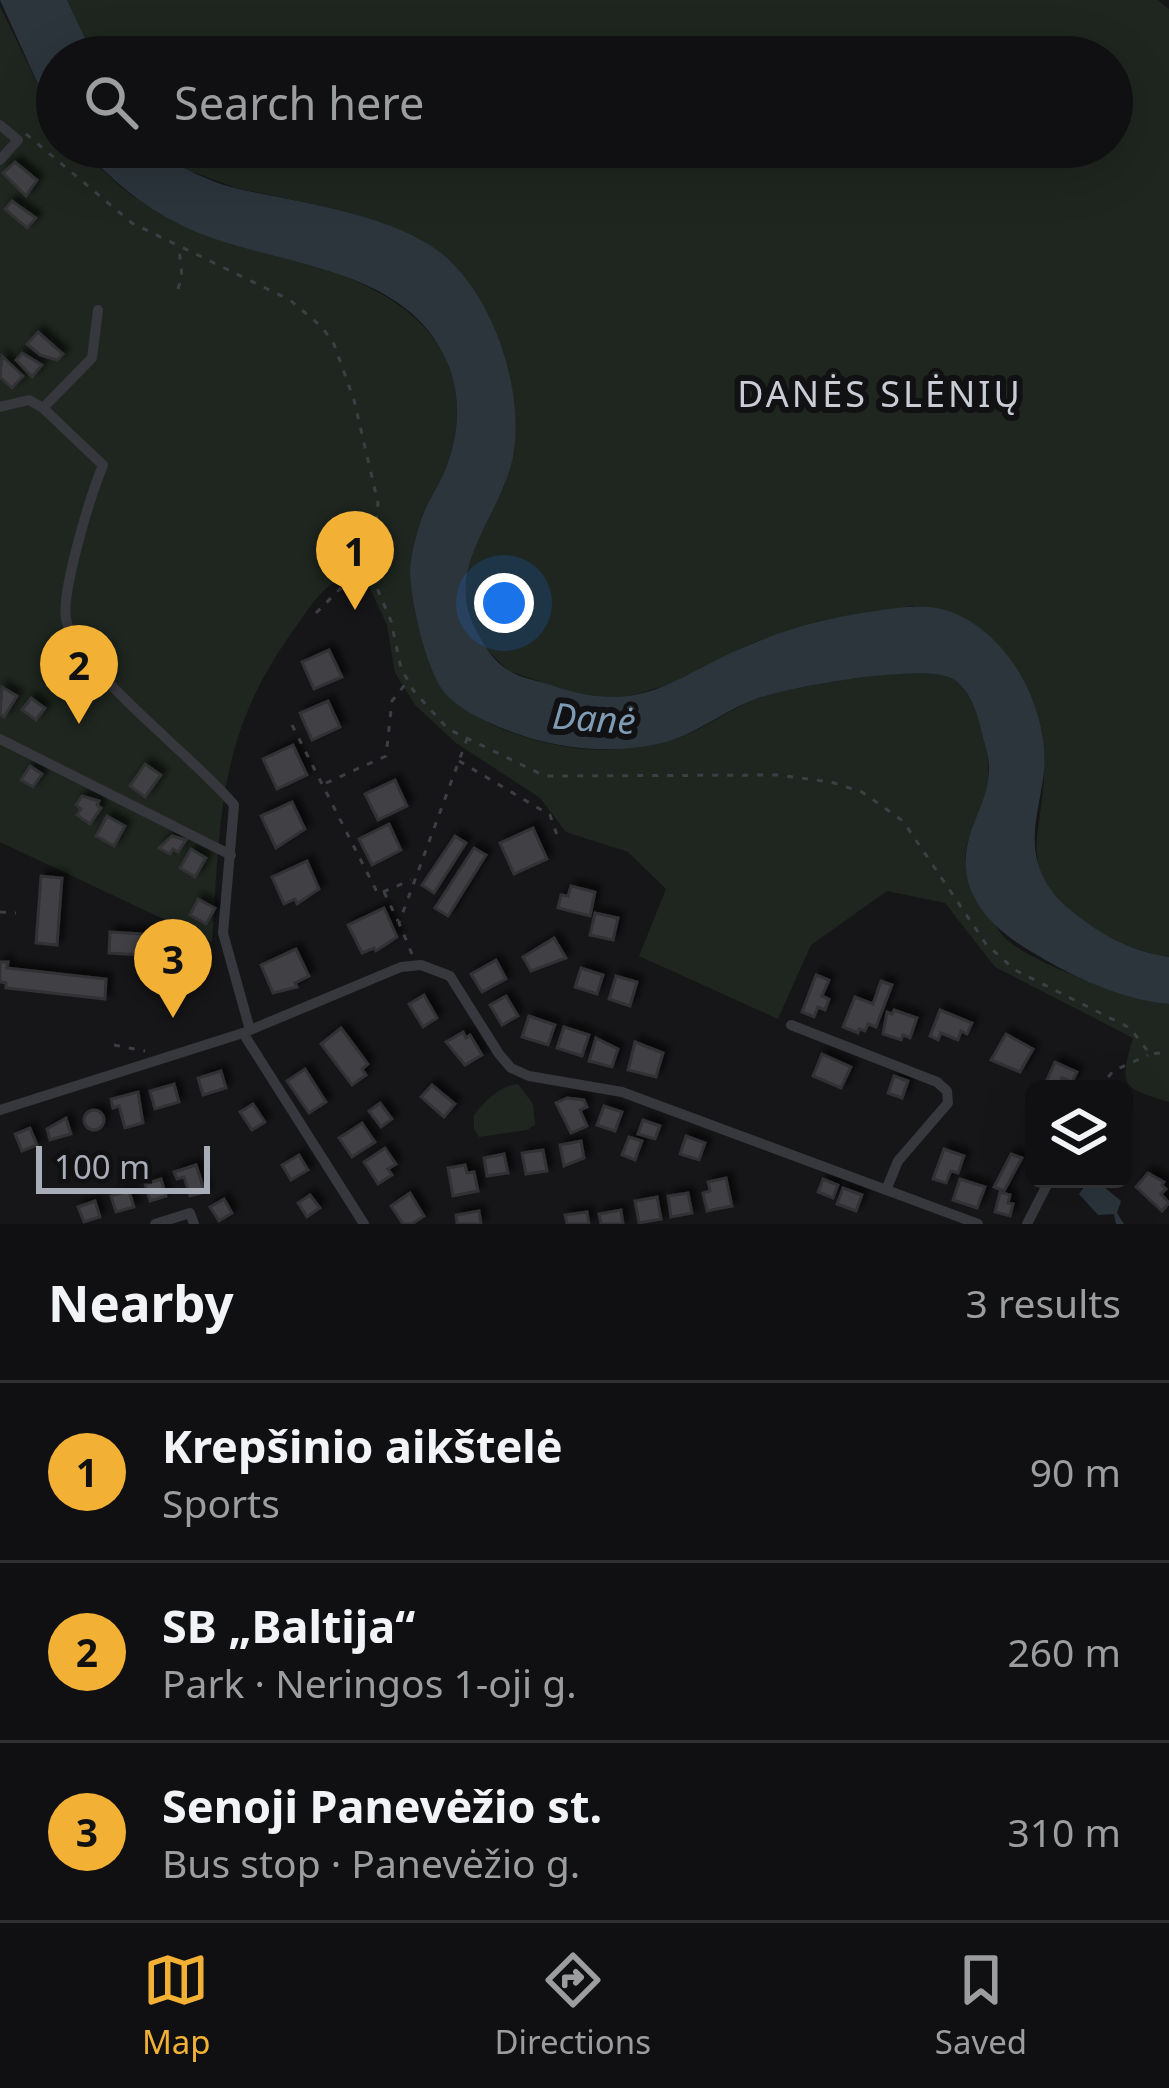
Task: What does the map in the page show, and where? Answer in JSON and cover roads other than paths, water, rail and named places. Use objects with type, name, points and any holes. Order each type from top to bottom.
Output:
[{"type":"street","points":[[0,125],[21,136],[0,160]]},
{"type":"street","points":[[43,408],[92,358],[98,310]]},
{"type":"street","points":[[0,407],[29,400],[103,465],[69,582],[64,614],[68,631],[98,674],[214,780],[234,805],[223,933],[246,1032],[364,1224]]},
{"type":"street","points":[[0,739],[230,855]]},
{"type":"street","points":[[0,1110],[246,1032],[401,967],[422,965],[450,976],[511,1068],[529,1076],[622,1092],[977,1224]]},
{"type":"street","points":[[790,1025],[937,1082],[947,1091],[948,1103],[898,1161],[886,1190]]},
{"type":"street","points":[[1027,1224],[1045,1188]]},
{"type":"street","points":[[155,1224],[190,1213],[194,1224]]},
{"type":"water","points":[[0,0],[67,0],[84,36],[36,36],[36,80]]},
{"type":"water","name":"Danė","points":[[184,168],[220,184],[346,212],[422,240],[459,271],[489,316],[514,398],[516,425],[509,473],[479,538],[466,582],[475,628],[493,657],[513,673],[583,694],[635,695],[768,637],[845,616],[927,607],[976,625],[1010,658],[1040,725],[1044,771],[1035,838],[1045,880],[1062,903],[1095,929],[1136,949],[1169,957],[1169,1004],[1120,993],[1072,974],[1009,937],[983,911],[967,878],[966,859],[989,764],[974,706],[953,679],[915,673],[796,688],[745,704],[678,738],[629,748],[590,749],[533,739],[487,722],[459,705],[444,692],[431,667],[411,583],[418,531],[446,468],[457,415],[452,375],[427,329],[399,303],[366,285],[181,225],[127,191],[104,170]]},
{"type":"water","points":[[1084,1188],[1105,1188],[1121,1201],[1117,1213],[1124,1224],[1116,1224],[1114,1214],[1098,1215],[1079,1194]]},
{"type":"place","name":"Krepšinio aikštelė","points":[[355,610]]},
{"type":"place","name":"SB „Baltija“","points":[[79,724]]},
{"type":"place","name":"Senoji Panevėžio st.","points":[[173,1018]]},
{"type":"district","name":"DANĖS SLĖNIŲ","points":[[880,393]]}]
